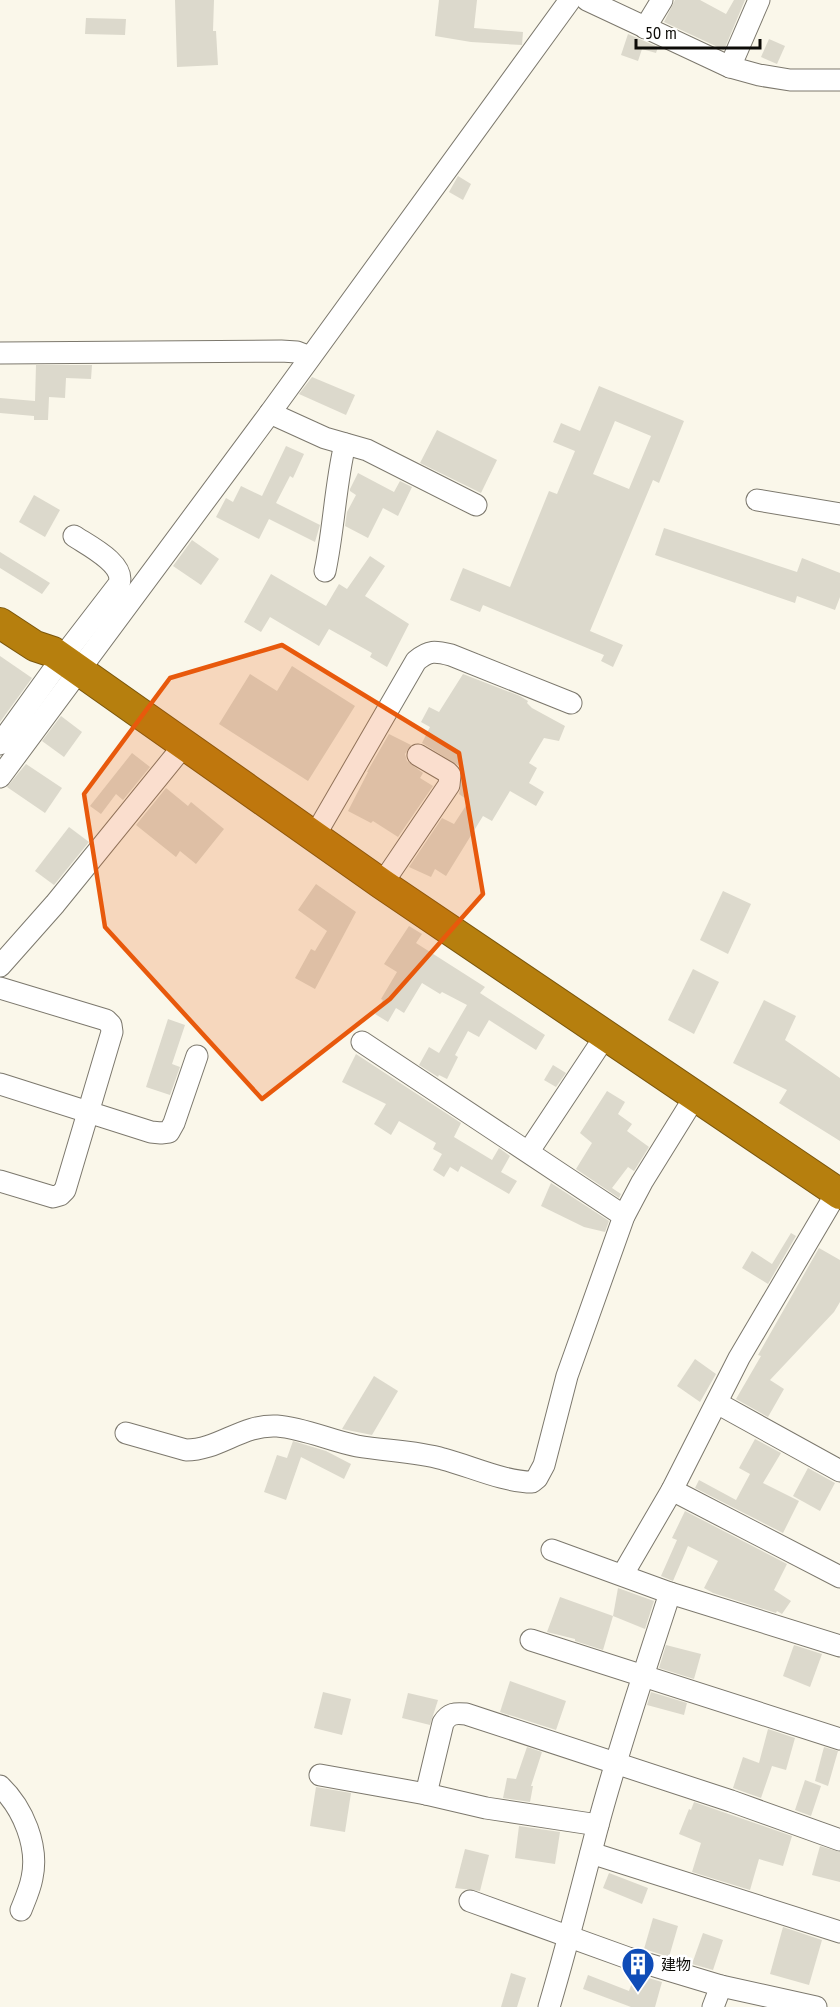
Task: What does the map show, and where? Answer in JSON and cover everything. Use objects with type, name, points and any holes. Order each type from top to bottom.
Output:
[{"type":"highway","points":[[0,604],[44,635],[65,661]]},
{"type":"highway","points":[[0,623],[35,646],[65,661],[382,884],[839,1193]]},
{"type":"street","points":[[0,744],[65,661],[270,413],[570,0]]},
{"type":"street","points":[[587,0],[730,67],[790,80],[840,80]]},
{"type":"street","points":[[645,28],[662,0]]},
{"type":"street","points":[[730,67],[759,0]]},
{"type":"street","points":[[0,353],[281,351],[297,352],[310,357]]},
{"type":"street","points":[[270,413],[325,438],[367,450],[476,505]]},
{"type":"street","points":[[325,571],[345,444]]},
{"type":"street","points":[[757,500],[840,514]]},
{"type":"street","points":[[0,777],[65,661],[122,578],[112,562],[74,536]]},
{"type":"street","points":[[314,837],[416,661],[425,654],[436,651],[451,655],[572,703]]},
{"type":"street","points":[[0,966],[55,904],[185,744]]},
{"type":"street","points":[[382,884],[449,785],[450,775],[447,772],[418,756]]},
{"type":"street","points":[[0,988],[106,1020],[111,1025],[112,1032],[65,1190],[53,1197],[0,1181]]},
{"type":"street","points":[[529,1151],[606,1035]]},
{"type":"street","points":[[362,1042],[624,1216]]},
{"type":"street","points":[[0,1084],[151,1132],[169,1132],[197,1056]]},
{"type":"street","points":[[126,1433],[186,1450],[195,1450],[259,1426],[279,1426],[358,1446],[440,1458],[504,1477],[532,1482],[537,1478],[543,1465],[567,1376],[624,1216],[642,1182],[696,1095]]},
{"type":"street","points":[[623,1574],[672,1490],[739,1358],[839,1193]]},
{"type":"street","points":[[717,1403],[840,1471]]},
{"type":"street","points":[[672,1490],[840,1577]]},
{"type":"street","points":[[552,1550],[670,1593],[840,1646]]},
{"type":"street","points":[[549,2007],[616,1763],[670,1593]]},
{"type":"street","points":[[531,1640],[840,1739]]},
{"type":"street","points":[[426,1794],[443,1723],[448,1716],[456,1713],[481,1718],[840,1840]]},
{"type":"street","points":[[320,1775],[426,1794],[486,1808],[598,1825]]},
{"type":"street","points":[[0,1786],[8,1794],[25,1823],[34,1854],[32,1878],[21,1910]]},
{"type":"street","points":[[591,1853],[840,1932]]},
{"type":"street","points":[[470,1901],[628,1958],[721,1986],[816,2007]]},
{"type":"street","points":[[713,2007],[721,1986]]},
{"type":"highlighted area","points":[[282,645],[459,753],[483,894],[390,999],[262,1099],[105,927],[84,794],[170,678]]},
{"type":"building","points":[[175,0],[214,0],[213,31],[216,31],[218,65],[177,67]]},
{"type":"building","points":[[439,0],[477,0],[474,28],[523,32],[522,45],[471,42],[435,36]]},
{"type":"building","points":[[675,0],[700,0],[726,14],[734,0],[745,0],[724,50],[664,22]]},
{"type":"building","points":[[86,18],[126,19],[125,35],[85,34]]},
{"type":"building","points":[[628,34],[658,47],[656,53],[642,49],[638,61],[621,55]]},
{"type":"building","points":[[769,39],[785,46],[777,64],[761,57]]},
{"type":"building","points":[[458,176],[471,184],[463,200],[449,192]]},
{"type":"building","points":[[36,365],[92,365],[91,379],[66,378],[65,398],[49,397],[48,420],[34,420],[34,416],[0,413],[0,398],[35,401]]},
{"type":"building","points":[[312,377],[355,395],[346,415],[299,394]]},
{"type":"building","points":[[599,386],[684,421],[659,483],[653,480],[590,631],[623,645],[613,667],[601,661],[604,655],[483,605],[480,612],[450,600],[463,568],[510,587],[549,491],[557,494],[575,451],[553,442],[561,423],[580,431]],"holes":[[[615,421],[651,436],[629,489],[593,474]]]},
{"type":"building","points":[[437,430],[497,460],[481,493],[420,463]]},
{"type":"building","points":[[286,446],[304,454],[293,478],[290,476],[276,503],[320,525],[315,542],[269,519],[259,539],[216,517],[226,498],[233,502],[241,486],[262,496]]},
{"type":"building","points":[[358,473],[394,492],[400,481],[412,487],[398,516],[383,508],[368,538],[345,526],[347,512],[356,495],[350,489]]},
{"type":"building","points":[[34,495],[60,510],[45,537],[19,522]]},
{"type":"building","points":[[664,528],[797,572],[802,558],[840,573],[840,597],[835,610],[797,596],[795,603],[655,555]]},
{"type":"building","points":[[192,540],[219,559],[201,585],[173,566]]},
{"type":"building","points":[[0,552],[50,583],[42,594],[0,568]]},
{"type":"building","points":[[370,556],[385,566],[365,596],[409,624],[387,667],[370,657],[372,653],[329,629],[319,646],[270,617],[261,632],[244,622],[271,574],[326,606],[339,584],[347,589]]},
{"type":"building","points":[[0,656],[32,678],[0,722]]},
{"type":"building","points":[[292,666],[355,706],[308,781],[219,724],[250,674],[277,691]]},
{"type":"building","points":[[463,674],[520,696],[528,701],[527,703],[532,708],[565,726],[559,741],[544,738],[529,763],[537,768],[529,783],[544,792],[536,806],[510,791],[492,821],[483,816],[446,876],[435,869],[431,877],[409,867],[442,818],[454,824],[469,801],[459,794],[463,776],[459,766],[422,743],[430,727],[421,722],[429,707],[439,712]]},
{"type":"building","points":[[61,716],[82,732],[64,757],[42,741]]},
{"type":"building","points":[[389,734],[411,745],[405,754],[407,761],[423,773],[420,778],[433,786],[398,837],[373,821],[371,823],[348,811]]},
{"type":"building","points":[[132,753],[150,767],[123,800],[116,794],[101,814],[90,806]]},
{"type":"building","points":[[26,764],[62,788],[45,813],[7,787]]},
{"type":"building","points":[[166,788],[188,806],[191,802],[224,829],[196,864],[180,851],[176,857],[136,825]]},
{"type":"building","points":[[69,827],[89,842],[54,885],[35,871]]},
{"type":"building","points":[[316,884],[356,912],[315,989],[295,978],[311,949],[315,951],[327,931],[298,910]]},
{"type":"building","points":[[723,891],[751,904],[728,954],[700,940]]},
{"type":"building","points":[[409,926],[422,934],[416,943],[485,987],[480,993],[545,1035],[536,1050],[489,1020],[479,1037],[468,1031],[455,1055],[458,1057],[447,1079],[439,1075],[438,1077],[419,1065],[429,1047],[439,1053],[467,1005],[442,992],[440,994],[422,983],[404,1013],[396,1008],[388,1022],[375,1014],[397,972],[384,964]]},
{"type":"building","points":[[693,969],[719,982],[694,1034],[668,1020]]},
{"type":"building","points":[[764,1000],[796,1016],[785,1040],[840,1078],[840,1141],[779,1103],[787,1090],[733,1063]]},
{"type":"building","points":[[168,1019],[185,1025],[172,1064],[180,1067],[170,1095],[146,1087]]},
{"type":"building","points":[[356,1054],[461,1123],[454,1137],[492,1160],[499,1148],[510,1156],[501,1172],[517,1181],[509,1194],[461,1166],[458,1172],[450,1167],[444,1177],[433,1170],[442,1154],[433,1149],[436,1143],[399,1121],[391,1135],[374,1124],[386,1104],[342,1082]]},
{"type":"building","points":[[553,1065],[566,1073],[556,1087],[544,1080]]},
{"type":"building","points":[[607,1091],[625,1102],[618,1114],[632,1124],[627,1131],[649,1147],[634,1171],[628,1167],[612,1188],[621,1194],[619,1198],[576,1169],[592,1143],[580,1133]]},
{"type":"building","points":[[551,1183],[609,1221],[605,1232],[584,1227],[541,1206]]},
{"type":"building","points":[[791,1233],[796,1236],[768,1284],[742,1268],[752,1251],[772,1264]]},
{"type":"building","points":[[819,1248],[840,1260],[840,1302],[834,1312],[770,1380],[784,1389],[768,1417],[736,1399],[761,1356],[758,1355]]},
{"type":"building","points":[[695,1359],[716,1374],[700,1402],[677,1386]]},
{"type":"building","points":[[374,1376],[398,1391],[372,1435],[342,1429]]},
{"type":"building","points":[[755,1439],[781,1453],[763,1483],[799,1501],[783,1533],[695,1488],[699,1480],[736,1500],[750,1474],[739,1468]]},
{"type":"building","points":[[293,1441],[326,1451],[351,1464],[344,1479],[301,1457],[286,1500],[264,1492],[277,1455],[287,1458]]},
{"type":"building","points":[[808,1468],[835,1483],[820,1511],[793,1496]]},
{"type":"building","points":[[685,1511],[787,1564],[774,1590],[791,1601],[782,1614],[713,1593],[704,1588],[718,1561],[688,1546],[673,1581],[661,1576],[677,1540],[672,1538]]},
{"type":"building","points":[[618,1588],[654,1601],[645,1629],[613,1616]]},
{"type":"building","points":[[560,1597],[613,1616],[603,1650],[575,1641],[575,1639],[547,1632]]},
{"type":"building","points":[[666,1645],[701,1654],[694,1679],[659,1668]]},
{"type":"building","points":[[794,1645],[822,1654],[810,1687],[783,1676]]},
{"type":"building","points":[[510,1681],[566,1701],[556,1730],[500,1712]]},
{"type":"building","points":[[323,1692],[351,1699],[342,1735],[314,1728]]},
{"type":"building","points":[[651,1692],[687,1703],[684,1715],[647,1705]]},
{"type":"building","points":[[408,1693],[438,1700],[430,1725],[402,1718]]},
{"type":"building","points":[[768,1729],[795,1738],[786,1770],[772,1766],[761,1798],[733,1788],[743,1757],[759,1763]]},
{"type":"building","points":[[527,1747],[542,1752],[531,1786],[533,1786],[530,1802],[503,1798],[507,1778],[516,1779]]},
{"type":"building","points":[[824,1747],[838,1751],[828,1786],[815,1781]]},
{"type":"building","points":[[805,1780],[821,1786],[811,1816],[795,1810]]},
{"type":"building","points":[[316,1787],[351,1793],[345,1832],[310,1826]]},
{"type":"building","points":[[694,1802],[792,1836],[783,1866],[759,1859],[750,1890],[692,1872],[701,1843],[679,1834]]},
{"type":"building","points":[[519,1826],[560,1832],[555,1864],[515,1858]]},
{"type":"building","points":[[820,1846],[840,1852],[840,1882],[812,1875]]},
{"type":"building","points":[[465,1849],[489,1855],[480,1891],[455,1888]]},
{"type":"building","points":[[609,1873],[648,1888],[642,1904],[603,1888]]},
{"type":"building","points":[[653,1918],[678,1926],[669,1957],[644,1949]]},
{"type":"building","points":[[783,1927],[822,1940],[809,1985],[770,1974]]},
{"type":"building","points":[[703,1933],[723,1940],[713,1970],[692,1964]]},
{"type":"building","points":[[511,1973],[526,1978],[517,2007],[501,2007]]},
{"type":"building","points":[[635,1974],[662,1982],[655,2007],[631,2007],[583,1989],[588,1975],[629,1991]]},
{"type":"place","name":"建物","points":[[638,1993]]}]
